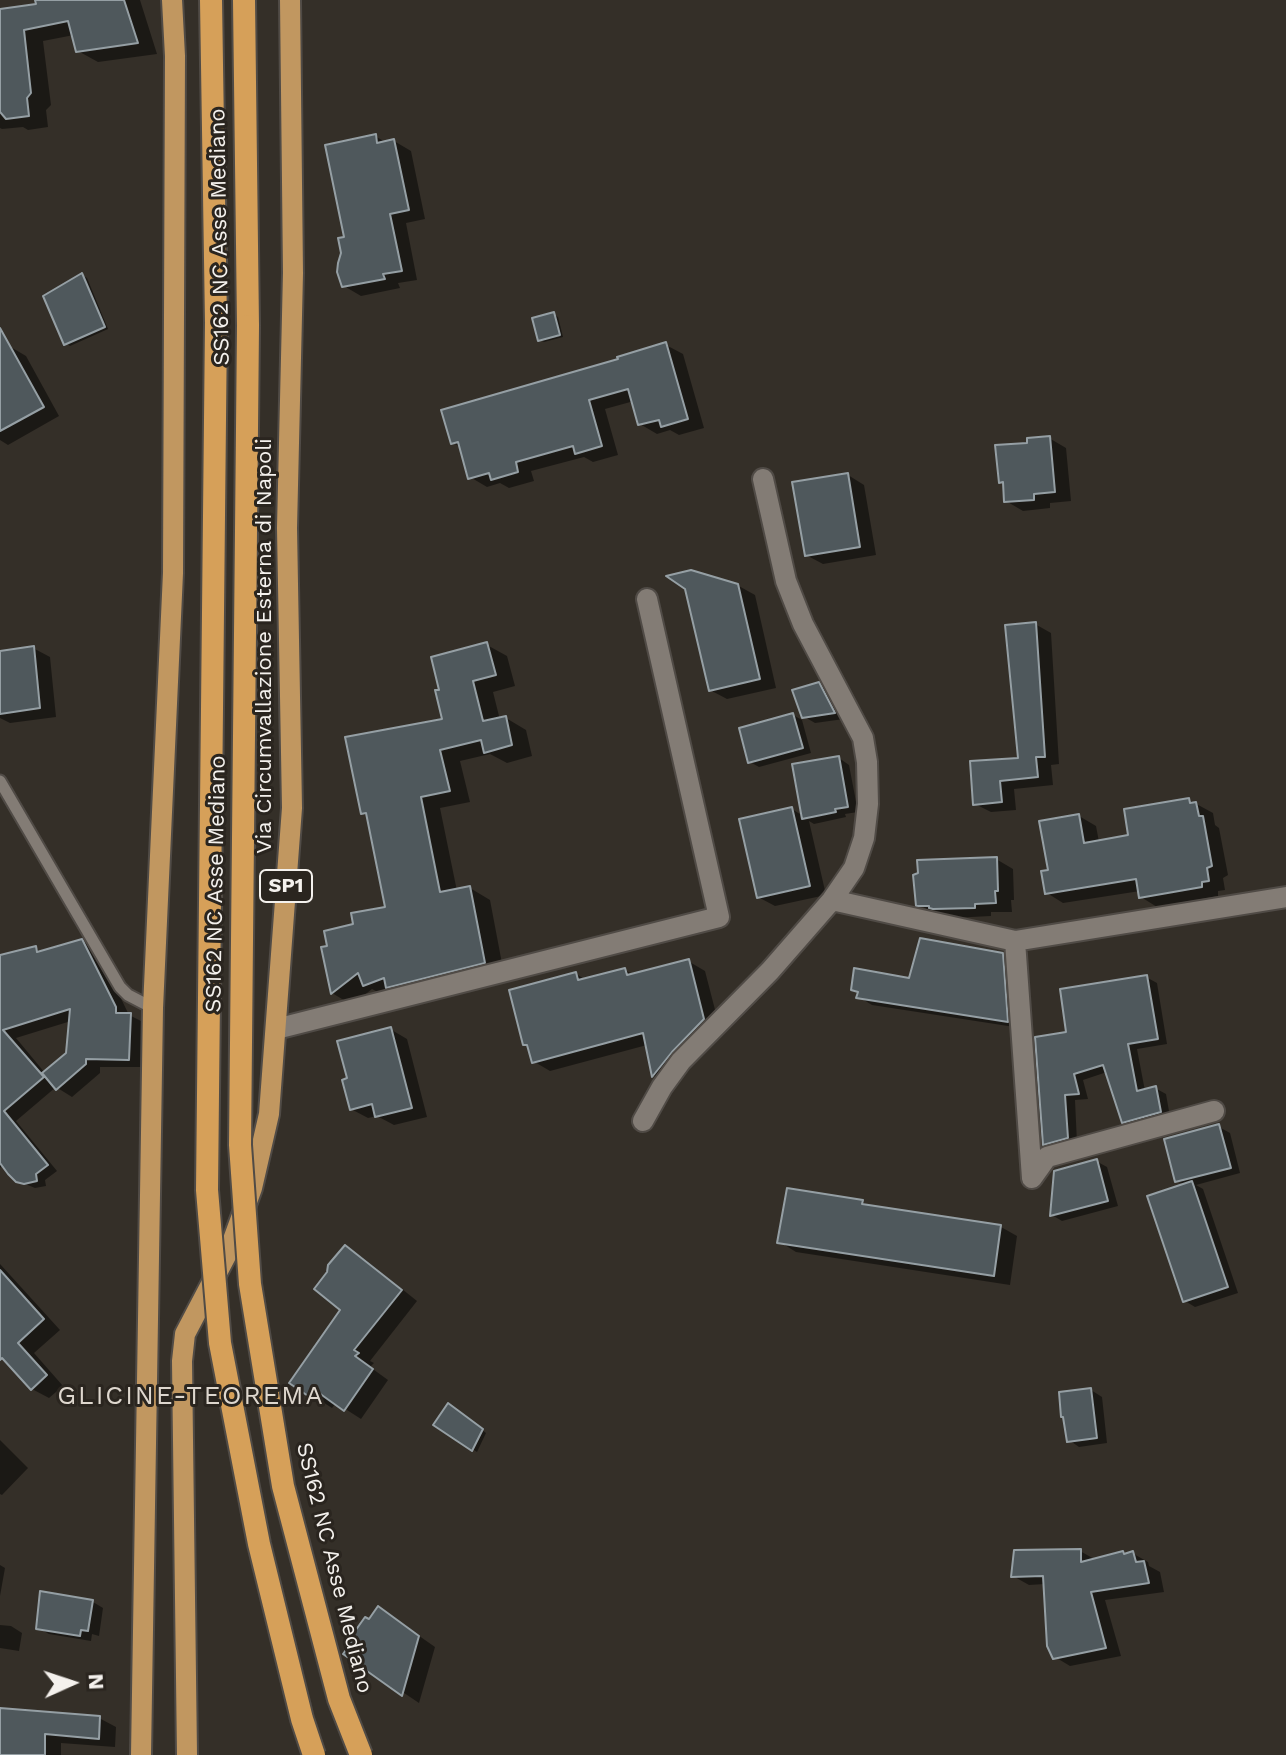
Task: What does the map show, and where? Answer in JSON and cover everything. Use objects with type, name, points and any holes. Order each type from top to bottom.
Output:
[{"type":"highway","name":"SS162 NC Asse Mediano","points":[[211,0],[216,323],[207,1190],[220,1343],[259,1544],[302,1719],[314,1755]]},
{"type":"highway","name":"SS162 NC Asse Mediano","points":[[244,0],[248,326],[240,1145],[250,1284],[283,1486],[339,1699],[361,1755]]},
{"type":"main road","points":[[141,1755],[153,1008],[173,573],[175,56],[172,0]]},
{"type":"main road","name":"Via Circumvallazione Esterna di Napoli","points":[[187,1755],[182,1361],[185,1334],[230,1248],[252,1188],[269,1114],[292,808],[287,528],[293,273],[290,0]]},
{"type":"street","points":[[643,1121],[681,1061],[770,971],[832,900],[854,868],[864,838],[868,804],[863,738],[803,624],[786,581],[763,479]]},
{"type":"street","points":[[276,1029],[719,917],[647,599]]},
{"type":"street","points":[[832,900],[1015,941],[1286,897]]},
{"type":"street","points":[[1015,941],[1032,1178],[1047,1157],[1214,1111]]},
{"type":"lane","points":[[0,781],[120,987],[128,995],[153,1008]]},
{"type":"building","points":[[35,0],[124,0],[138,43],[76,52],[68,21],[24,30],[31,93],[27,98],[29,116],[6,119],[0,112],[0,9],[36,4]]},
{"type":"building","points":[[376,134],[377,143],[394,139],[409,210],[390,214],[402,271],[383,274],[385,279],[342,287],[337,272],[341,253],[338,238],[344,237],[325,145]]},
{"type":"building","points":[[82,273],[105,327],[64,345],[43,296]]},
{"type":"building","points":[[554,312],[560,335],[538,341],[532,318]]},
{"type":"building","points":[[0,328],[44,407],[0,431]]},
{"type":"building","points":[[666,342],[688,419],[661,427],[659,420],[638,425],[628,389],[589,400],[602,446],[575,454],[573,446],[516,462],[518,472],[491,480],[489,473],[468,479],[458,442],[451,444],[441,410]]},
{"type":"building","points":[[1050,436],[1055,492],[1034,494],[1034,500],[1004,502],[995,445],[1027,443],[1027,438]]},
{"type":"building","points":[[848,473],[860,547],[805,556],[792,482]]},
{"type":"building","points":[[691,570],[738,584],[760,679],[709,691],[685,589],[666,576]]},
{"type":"building","points":[[1036,622],[1045,757],[1036,757],[1038,777],[1000,781],[1002,802],[973,805],[970,761],[1018,758],[1005,625]]},
{"type":"building","points":[[487,642],[496,675],[473,681],[483,721],[506,716],[512,745],[484,753],[481,740],[440,750],[450,791],[421,797],[440,892],[470,886],[485,963],[386,988],[384,978],[363,986],[358,973],[331,994],[321,947],[327,946],[324,931],[353,924],[351,913],[385,907],[366,813],[361,814],[345,737],[442,719],[431,657]]},
{"type":"building","points":[[34,646],[40,708],[0,714],[0,651]]},
{"type":"building","points":[[819,682],[835,713],[802,718],[792,690]]},
{"type":"building","points":[[793,713],[803,748],[748,763],[739,728]]},
{"type":"building","points":[[839,756],[848,807],[802,819],[792,764]]},
{"type":"building","points":[[1189,798],[1190,803],[1196,802],[1199,816],[1203,816],[1212,866],[1207,868],[1209,881],[1202,882],[1202,887],[1139,898],[1136,879],[1045,894],[1041,871],[1048,870],[1039,821],[1079,814],[1084,843],[1128,835],[1124,809]]},
{"type":"building","points":[[792,807],[810,886],[757,898],[739,819]]},
{"type":"building","points":[[997,857],[996,903],[975,904],[975,908],[933,909],[916,906],[913,875],[918,873],[917,860]]},
{"type":"building","points":[[920,938],[1003,953],[1008,1022],[856,998],[858,992],[851,990],[854,968],[909,978]]},
{"type":"building","points":[[82,939],[116,1007],[116,1013],[131,1013],[129,1060],[86,1059],[86,1064],[56,1090],[42,1073],[66,1053],[70,1009],[3,1030],[44,1077],[4,1111],[48,1165],[36,1174],[37,1181],[16,1182],[0,1163],[0,955],[36,946],[37,952]]},
{"type":"building","points":[[689,959],[704,1019],[652,1077],[643,1033],[532,1063],[527,1045],[523,1045],[509,990],[576,972],[578,980],[625,968],[627,975]]},
{"type":"building","points":[[1147,975],[1158,1039],[1128,1044],[1137,1091],[1156,1086],[1161,1112],[1122,1123],[1103,1065],[1074,1074],[1079,1094],[1065,1095],[1068,1138],[1043,1145],[1035,1037],[1066,1032],[1060,989]]},
{"type":"building","points":[[391,1027],[412,1108],[375,1117],[372,1104],[350,1110],[342,1080],[347,1078],[337,1041]]},
{"type":"building","points":[[1219,1124],[1231,1168],[1175,1182],[1164,1139]]},
{"type":"building","points":[[1097,1159],[1108,1201],[1050,1216],[1054,1171]]},
{"type":"building","points":[[1192,1181],[1228,1287],[1183,1302],[1147,1196]]},
{"type":"building","points":[[787,1188],[863,1200],[862,1204],[1001,1225],[994,1276],[777,1243]]},
{"type":"building","points":[[345,1245],[402,1290],[354,1350],[359,1353],[355,1356],[373,1369],[344,1411],[319,1393],[314,1400],[289,1383],[340,1310],[314,1289]]},
{"type":"building","points":[[0,1270],[44,1319],[18,1343],[47,1375],[31,1390],[2,1358],[0,1360]]},
{"type":"building","points":[[1091,1388],[1097,1438],[1067,1442],[1059,1392]]},
{"type":"building","points":[[448,1403],[483,1429],[472,1451],[433,1425]]},
{"type":"building","points":[[1081,1549],[1081,1562],[1133,1551],[1136,1562],[1144,1561],[1149,1583],[1091,1592],[1106,1648],[1053,1659],[1047,1646],[1043,1576],[1011,1577],[1014,1550]]},
{"type":"building","points":[[40,1591],[93,1600],[88,1631],[81,1630],[80,1636],[36,1629]]},
{"type":"building","points":[[378,1606],[419,1636],[402,1696],[343,1654],[365,1617],[369,1619]]},
{"type":"building","points":[[0,1708],[100,1716],[99,1739],[45,1734],[45,1755],[0,1755]]},
{"type":"district","name":"GLICINE-TEOREMA","points":[[191,1396]]}]
